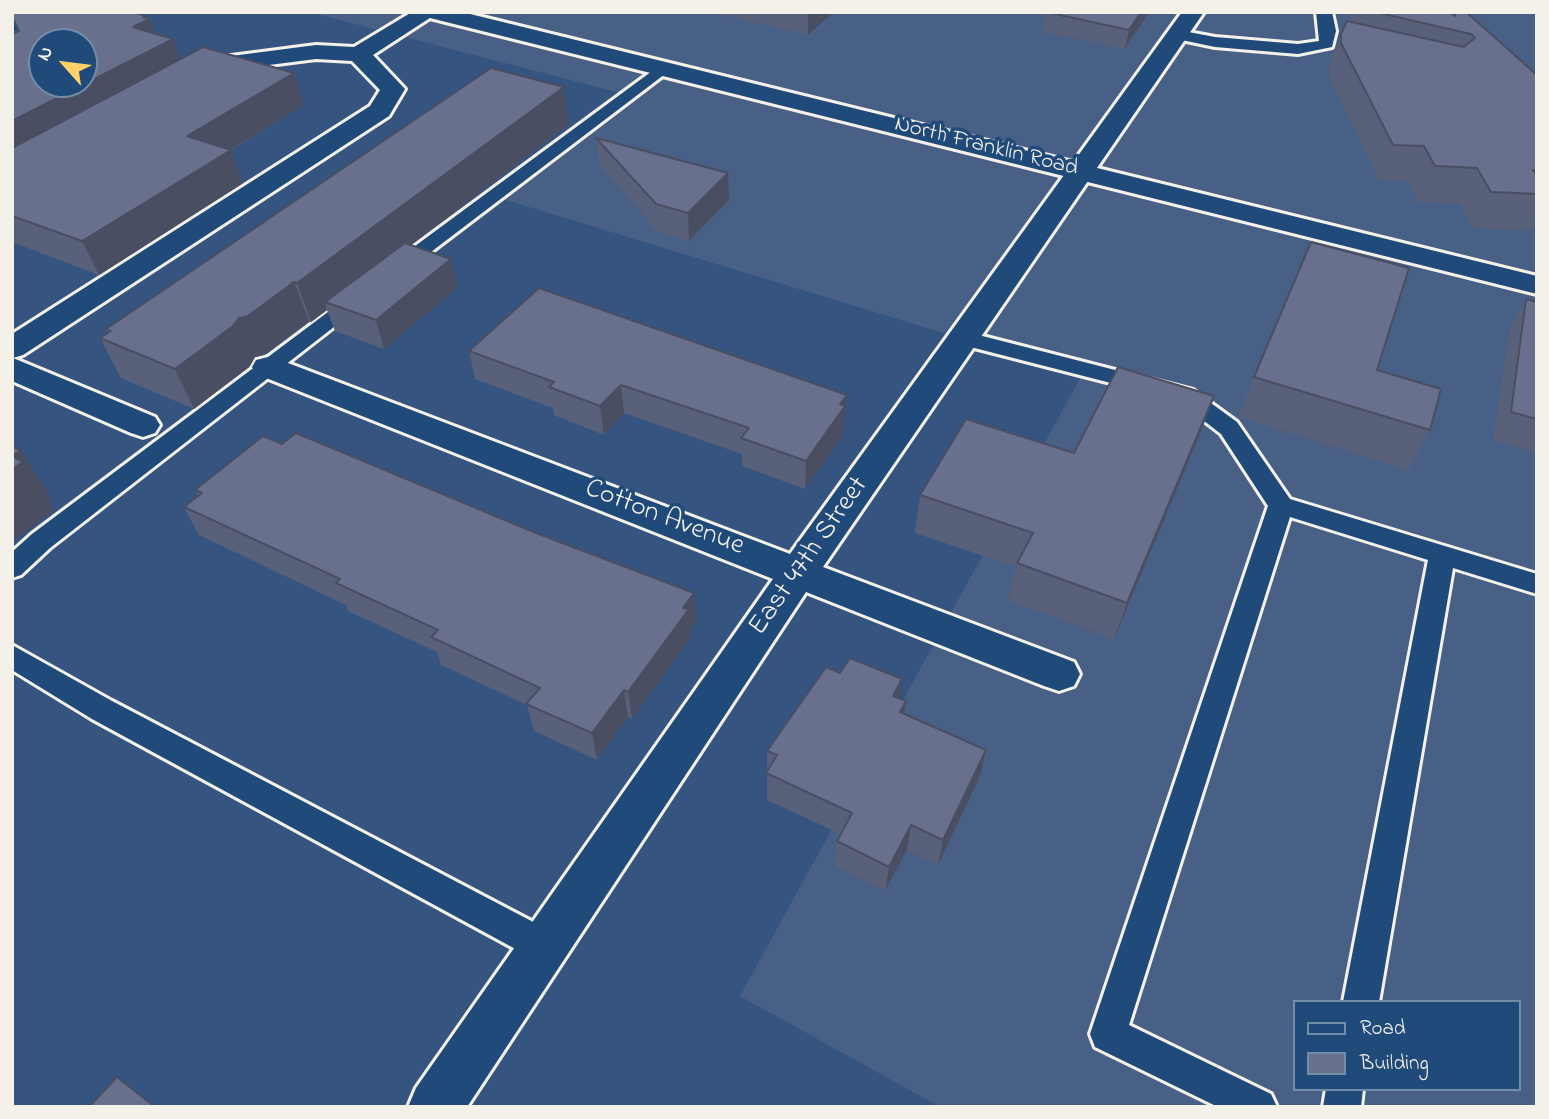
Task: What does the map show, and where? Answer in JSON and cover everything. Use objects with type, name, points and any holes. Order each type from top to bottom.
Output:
[{"type":"street","points":[[12,26],[40,12]]},
{"type":"street","points":[[180,85],[216,65],[316,52],[359,54],[428,12]]},
{"type":"street","name":"North Franklin Road","points":[[434,12],[1537,285]]},
{"type":"street","name":"East 47th Street","points":[[435,1107],[799,571],[1185,23]]},
{"type":"street","points":[[12,348],[380,111],[393,89],[359,54]]},
{"type":"street","name":"Cotton Avenue","points":[[268,367],[1059,674]]},
{"type":"street","points":[[12,368],[144,425]]},
{"type":"lane","points":[[1185,23],[1215,42],[1298,49],[1332,46],[1324,12]]},
{"type":"lane","points":[[12,568],[41,541],[663,68]]},
{"type":"lane","points":[[963,338],[1185,395],[1229,428],[1281,505],[1537,584]]},
{"type":"lane","points":[[1258,1107],[1108,1034],[1281,505]]},
{"type":"lane","points":[[1361,1000],[1442,555]]},
{"type":"lane","points":[[12,656],[102,710],[544,946]]},
{"type":"shaded area","points":[[309,12],[1537,12],[1537,1107],[940,1107],[740,996],[1082,375],[506,200],[497,194],[624,94]]},
{"type":"building","points":[[12,12],[133,12],[150,19],[133,27],[173,39],[98,77],[98,28],[28,28],[28,98],[57,98],[12,121],[12,34],[19,31]]},
{"type":"building","points":[[1046,12],[1141,12],[1129,30]]},
{"type":"building","points":[[1375,12],[1450,12],[1455,16],[1456,12],[1466,12],[1537,75],[1537,170],[1533,170],[1537,176],[1537,194],[1491,192],[1477,168],[1435,166],[1424,146],[1393,145],[1341,43],[1341,34],[1347,21],[1464,47],[1475,38],[1471,34]]},
{"type":"building","points":[[203,47],[294,73],[187,136],[231,150],[82,241],[12,216],[12,148]]},
{"type":"building","points":[[491,68],[564,87],[297,283],[294,282],[248,316],[239,318],[233,326],[175,369],[100,338],[111,331],[106,329]]},
{"type":"building","points":[[596,138],[728,173],[688,213],[656,204]]},
{"type":"building","points":[[1311,242],[1409,268],[1377,370],[1441,389],[1430,430],[1254,377]]},
{"type":"building","points":[[405,243],[451,259],[376,320],[325,302]]},
{"type":"building","points":[[539,288],[847,395],[840,404],[845,406],[806,461],[741,438],[749,428],[621,385],[600,406],[549,387],[554,382],[469,351]]},
{"type":"building","points":[[1526,299],[1537,302],[1537,419],[1511,412]]},
{"type":"building","points":[[1118,367],[1214,396],[1127,603],[1017,563],[1033,533],[920,495],[966,419],[1074,453]]},
{"type":"building","points":[[296,433],[536,533],[694,593],[683,608],[689,609],[628,692],[624,690],[592,733],[526,704],[540,688],[431,637],[438,630],[336,583],[340,579],[184,507],[202,493],[195,490],[263,436],[282,444]]},
{"type":"building","points":[[12,447],[21,450],[12,456]]},
{"type":"building","points":[[12,456],[23,462],[12,469]]},
{"type":"building","points":[[850,658],[902,679],[893,696],[906,701],[900,712],[986,750],[943,840],[911,825],[889,867],[837,841],[852,813],[766,773],[777,755],[767,751],[826,667],[840,673]]},
{"type":"building","points":[[117,1077],[155,1107],[89,1107]]}]
